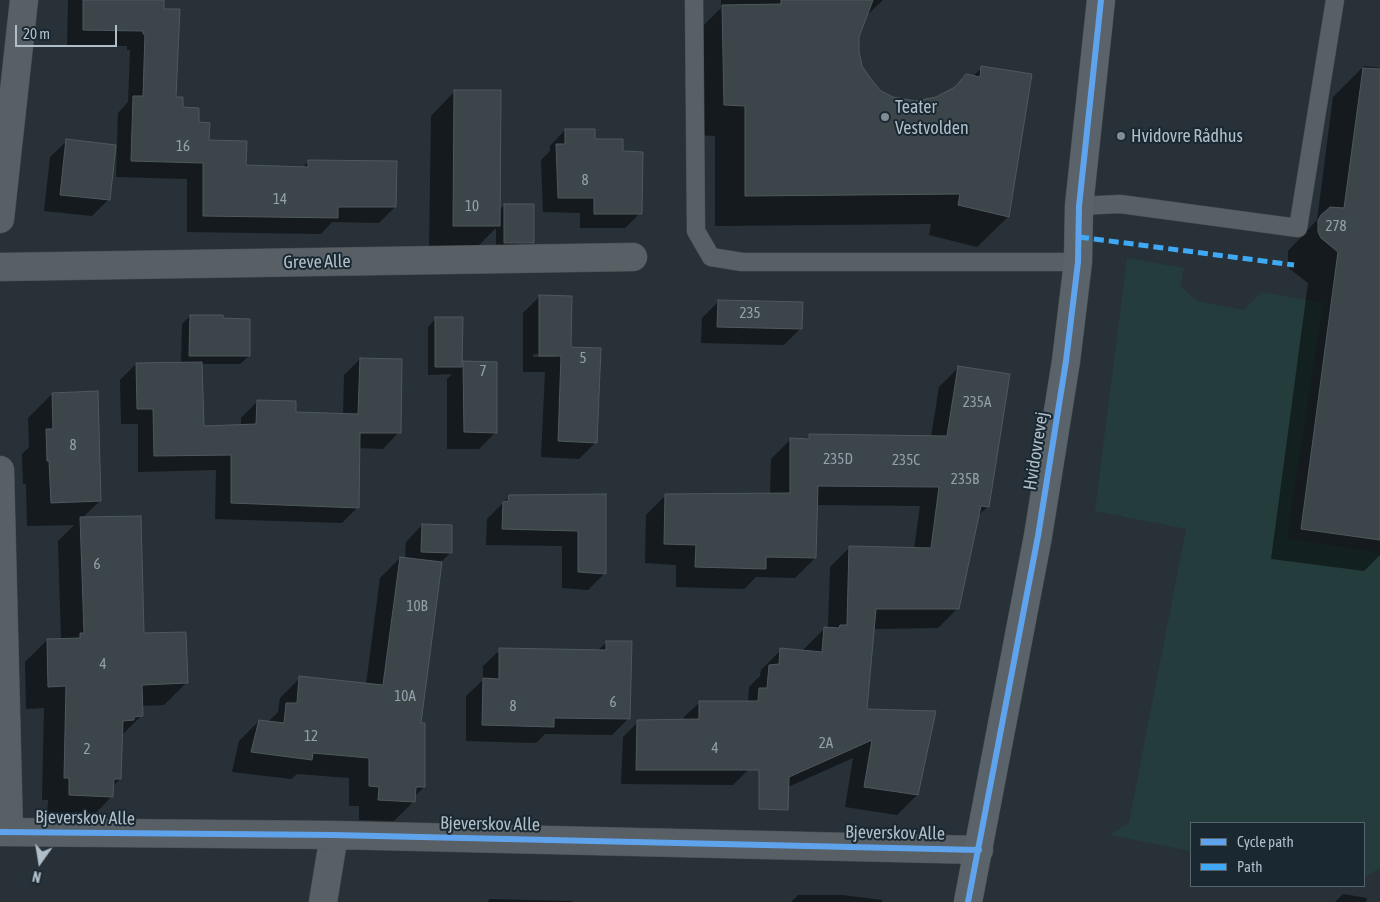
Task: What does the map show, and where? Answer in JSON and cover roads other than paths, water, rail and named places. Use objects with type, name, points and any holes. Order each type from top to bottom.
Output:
[{"type":"street","points":[[0,219],[24,0]]},
{"type":"street","name":"Hvidovrevej","points":[[968,902],[1038,536],[1066,361],[1078,262],[1079,206],[1101,0]]},
{"type":"street","name":"Greve Alle","points":[[0,267],[633,257]]},
{"type":"street","points":[[0,470],[5,832]]},
{"type":"street","name":"Bjeverskov Alle","points":[[5,832],[334,835],[979,850]]},
{"type":"street","points":[[323,902],[334,835]]},
{"type":"lane","points":[[694,0],[696,231],[711,257],[742,262],[1078,262]]},
{"type":"lane","points":[[1079,206],[1120,204],[1298,228],[1335,0]]},
{"type":"place","name":"Teater Vestvolden","points":[[885,117]]},
{"type":"place","name":"Hvidovre Rådhus","points":[[1121,136]]}]
